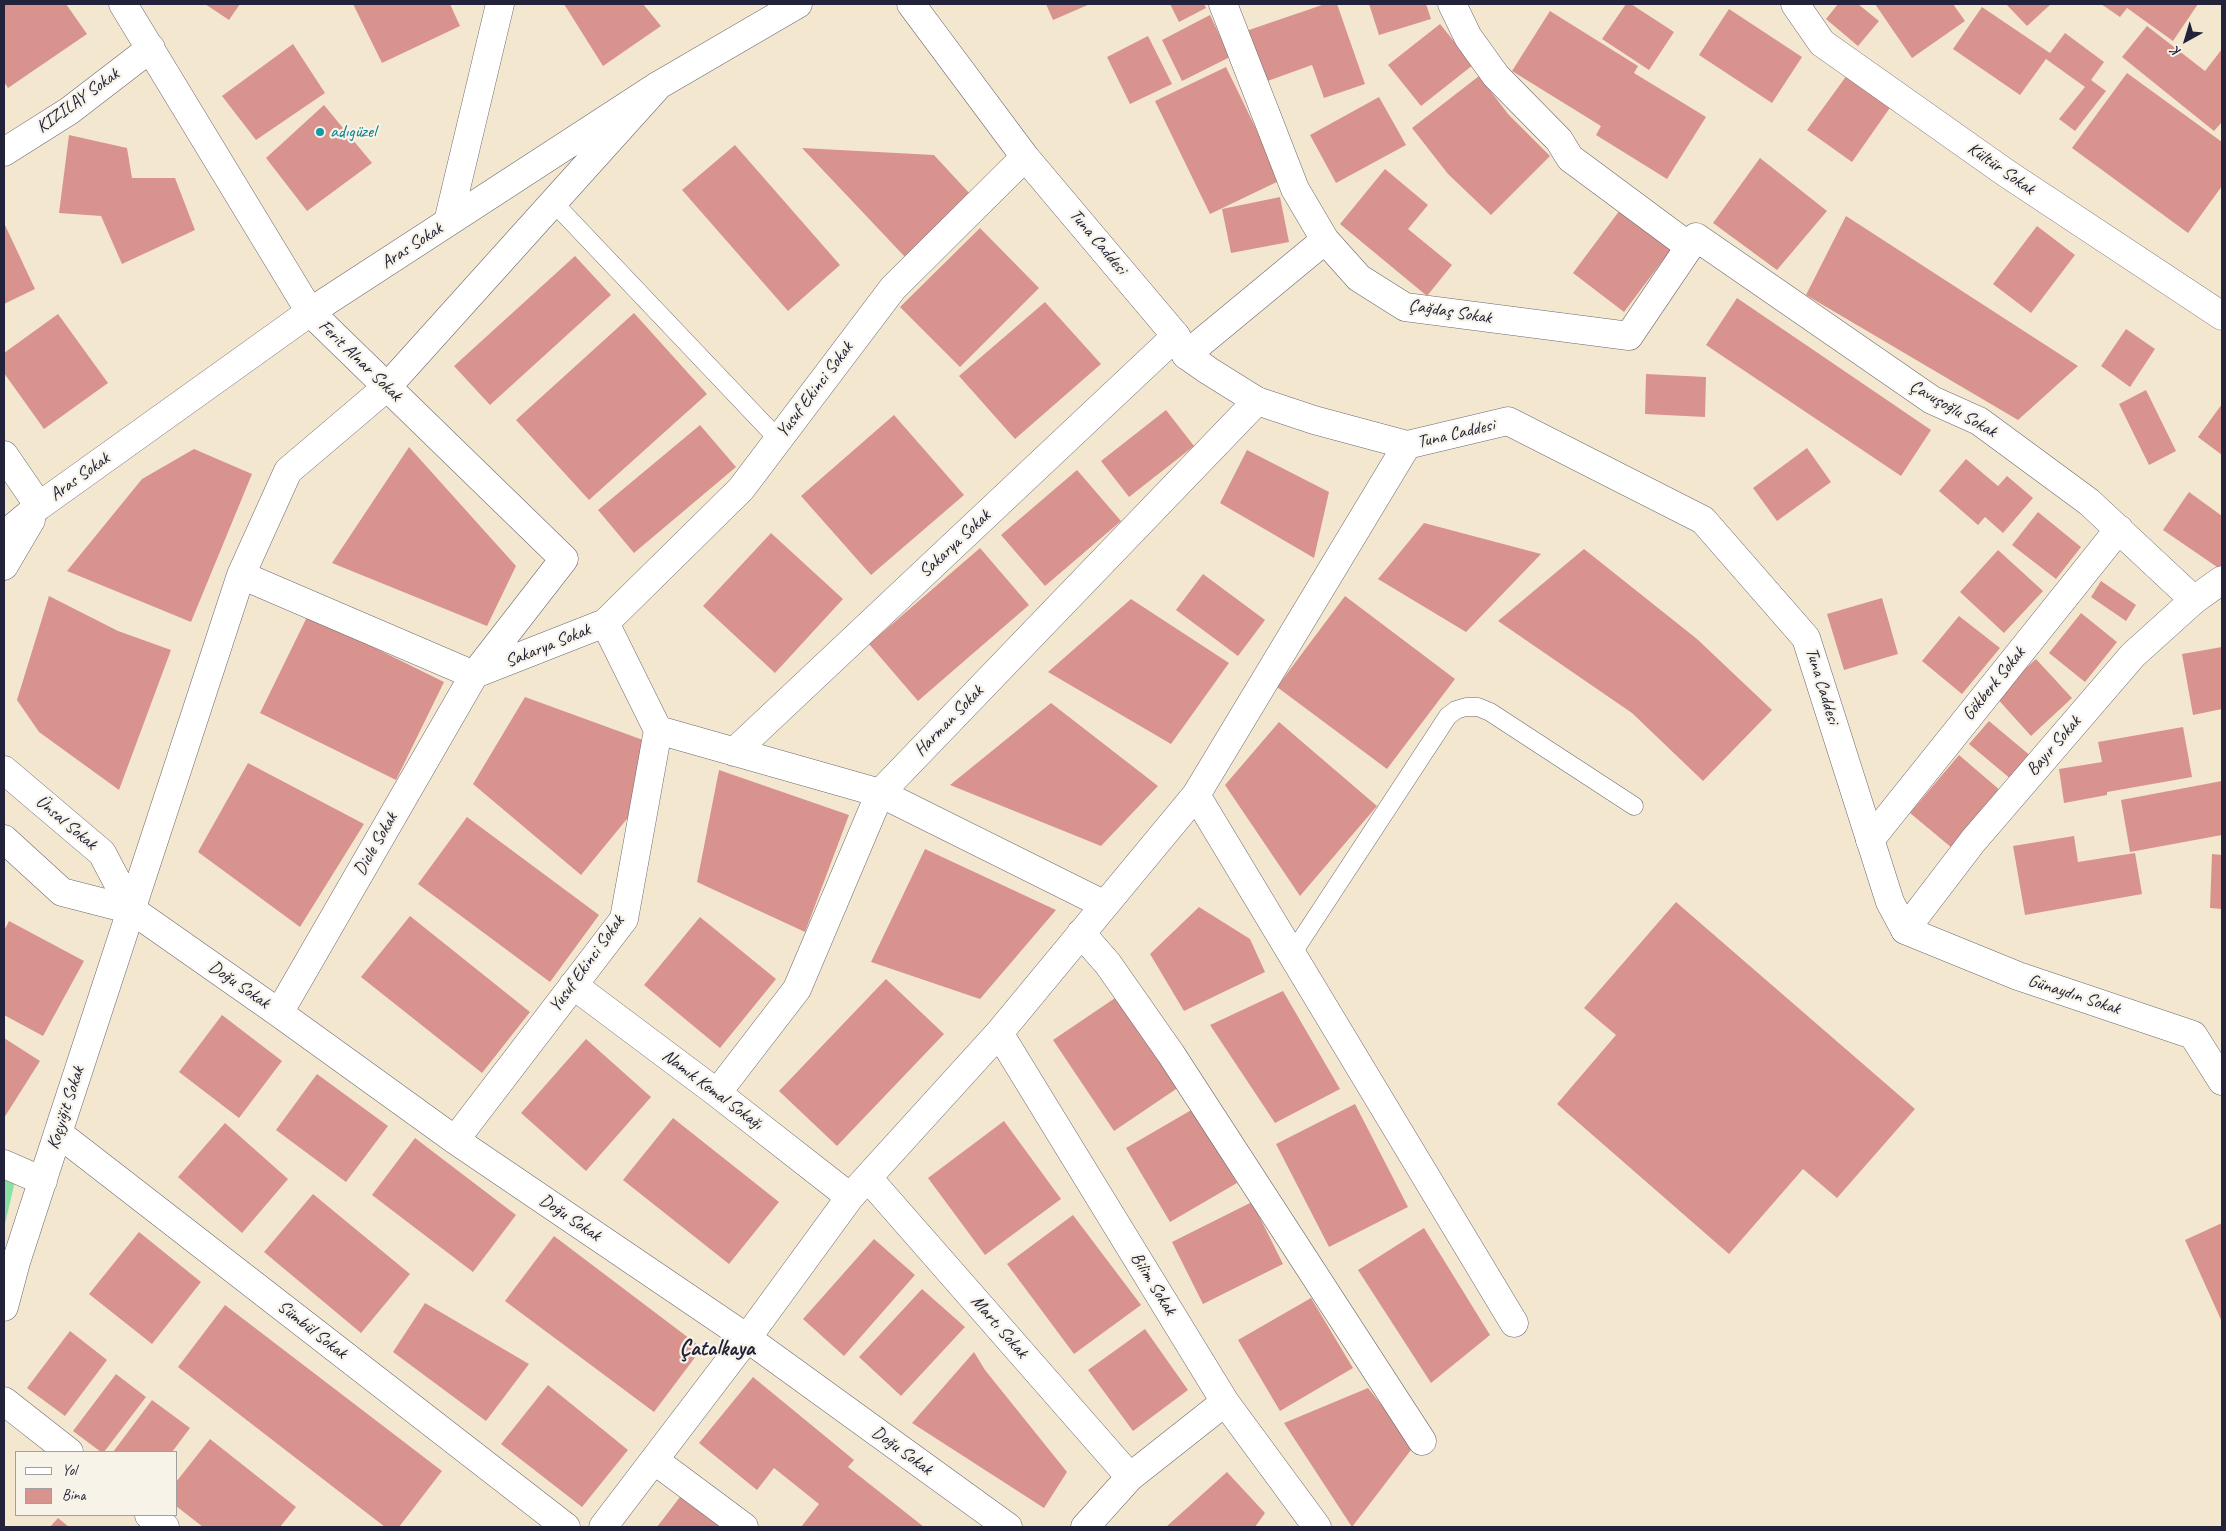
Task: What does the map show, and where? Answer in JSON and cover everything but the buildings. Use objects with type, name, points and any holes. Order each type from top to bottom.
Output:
[{"type":"street","name":"Ferit Alnar Sokak","points":[[123,4],[310,312],[564,559],[474,675]]},
{"type":"street","points":[[448,222],[500,4]]},
{"type":"street","name":"Aras Sokak","points":[[4,534],[39,506],[310,312],[659,85],[798,4]]},
{"type":"street","name":"Tuna Caddesi","points":[[911,4],[1026,157],[1181,346],[1209,371],[1257,401],[1314,420],[1407,445],[1508,421],[1702,520],[1806,638],[1890,902],[1905,930]]},
{"type":"street","name":"Çağdaş Sokak","points":[[1223,4],[1295,189],[1325,240],[1359,278],[1405,308],[1629,336],[1693,242]]},
{"type":"street","points":[[1452,4],[1468,37],[1496,76],[1559,140],[1570,158],[1693,242]]},
{"type":"street","name":"Kültür Sokak","points":[[1795,4],[1822,43],[2006,173],[2222,316]]},
{"type":"street","name":"KIZILAY Sokak","points":[[4,152],[69,111],[150,48]]},
{"type":"street","name":"Koçyiğit Sokak","points":[[4,1307],[16,1262],[241,575],[288,471],[387,387],[659,85]]},
{"type":"street","name":"Yusuf Ekinci Sokak","points":[[605,623],[741,489],[893,288],[1026,157]]},
{"type":"street","name":"Sakarya Sokak","points":[[734,752],[1181,346],[1325,240]]},
{"type":"street","name":"Çavuşoğlu Sokak","points":[[1693,242],[1932,400],[1979,421],[2089,502],[2194,600]]},
{"type":"street","name":"Harman Sokak","points":[[717,1093],[796,989],[880,794],[1257,401]]},
{"type":"street","points":[[603,1527],[747,1338],[850,1197],[999,1033],[1196,795],[1407,445]]},
{"type":"street","points":[[4,455],[39,506],[4,566]]},
{"type":"street","name":"Gökberk Sokak","points":[[1870,840],[2119,529]]},
{"type":"street","points":[[241,575],[474,675]]},
{"type":"street","name":"Bayır Sokak","points":[[1905,930],[1973,840],[2133,655],[2194,600],[2222,580]]},
{"type":"street","name":"Sakarya Sokak","points":[[474,675],[605,623],[658,730]]},
{"type":"street","name":"Dicle Sokak","points":[[279,1013],[474,675]]},
{"type":"street","points":[[658,730],[880,794],[1104,905]]},
{"type":"street","name":"Yusuf Ekinci Sokak","points":[[455,1140],[624,919],[658,730]]},
{"type":"street","name":"Ünsal Sokak","points":[[4,770],[102,853],[132,910]]},
{"type":"street","points":[[1196,795],[1514,1323]]},
{"type":"street","points":[[4,839],[62,892],[132,910]]},
{"type":"street","name":"Doğu Sokak","points":[[132,910],[455,1140],[747,1338],[975,1518],[1008,1527]]},
{"type":"street","name":"Günaydın Sokak","points":[[1905,930],[2018,976],[2194,1034],[2222,1081]]},
{"type":"street","points":[[1081,933],[1108,964],[1171,1054],[1422,1441]]},
{"type":"street","name":"Namık Kemal Sokağı","points":[[573,985],[717,1093],[850,1197]]},
{"type":"street","name":"Bilim Sokak","points":[[999,1033],[1225,1402],[1317,1527]]},
{"type":"street","name":"Sümbül Sokak","points":[[58,1133],[566,1527]]},
{"type":"street","points":[[4,1164],[43,1181]]},
{"type":"street","name":"Martı Sokak","points":[[868,1178],[1130,1477]]},
{"type":"street","points":[[4,1401],[68,1451]]},
{"type":"street","points":[[1085,1527],[1130,1477],[1225,1402]]},
{"type":"street","points":[[654,1460],[744,1527]]},
{"type":"street","points":[[150,1516],[165,1527]]},
{"type":"lane","points":[[553,202],[778,439]]},
{"type":"lane","points":[[1292,954],[1448,716],[1456,710],[1466,707],[1478,707],[1490,712],[1634,806]]},
{"type":"green space","points":[[4,1174],[15,1181],[4,1228]]},
{"type":"place","name":"adıgüzel","points":[[320,132]]},
{"type":"district","name":"Çatalkaya","points":[[717,1349]]}]
